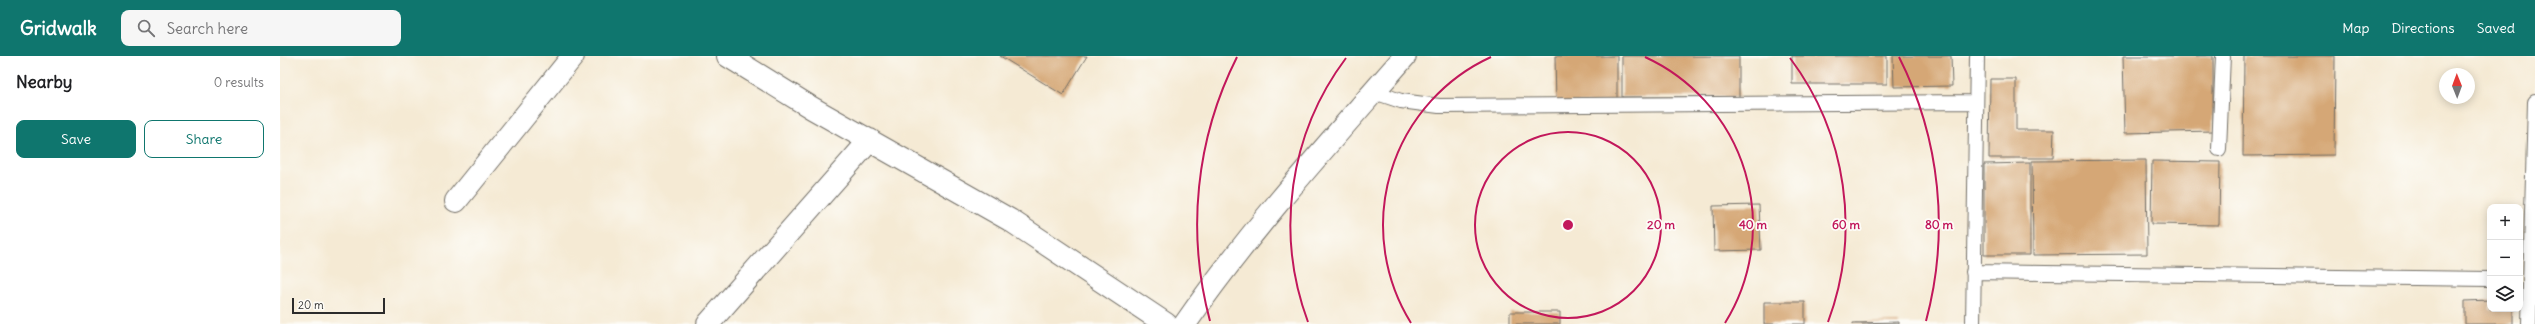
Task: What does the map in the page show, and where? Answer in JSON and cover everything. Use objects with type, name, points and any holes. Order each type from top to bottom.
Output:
[{"type":"street","points":[[456,201],[573,56]]},
{"type":"street","points":[[728,56],[870,140],[1010,220],[1166,324]]},
{"type":"street","points":[[1185,324],[1224,268],[1405,56]]},
{"type":"street","points":[[708,324],[870,140]]},
{"type":"lane","points":[[1973,324],[1976,56]]},
{"type":"lane","points":[[2219,149],[2223,56]]},
{"type":"lane","points":[[1374,92],[1401,101],[1439,106],[1976,102]]},
{"type":"lane","points":[[2529,324],[2528,280],[2535,102]]},
{"type":"lane","points":[[1973,272],[2487,280]]},
{"type":"building","points":[[1000,56],[1087,56],[1063,95]]},
{"type":"building","points":[[1555,56],[1617,56],[1617,102],[1556,103]]},
{"type":"building","points":[[1622,56],[1739,56],[1739,97],[1622,97]]},
{"type":"building","points":[[1792,56],[1887,56],[1887,84],[1792,84]]},
{"type":"building","points":[[1893,56],[1951,56],[1952,86],[1894,87]]},
{"type":"building","points":[[2123,56],[2213,56],[2213,131],[2125,133]]},
{"type":"building","points":[[2244,56],[2335,56],[2334,155],[2243,156]]},
{"type":"building","points":[[1990,79],[2016,79],[2016,130],[2054,130],[2053,158],[1989,158]]},
{"type":"building","points":[[2146,160],[2147,254],[2033,255],[2032,161]]},
{"type":"building","points":[[2152,161],[2220,162],[2219,225],[2151,224]]},
{"type":"building","points":[[2030,163],[2030,255],[1984,255],[1984,164]]},
{"type":"building","points":[[1759,205],[1761,250],[1714,251],[1713,206]]},
{"type":"building","points":[[2487,300],[2487,312],[2513,312],[2513,324],[2465,324],[2465,301]]},
{"type":"building","points":[[1764,302],[1805,302],[1805,324],[1764,324]]},
{"type":"building","points":[[1510,312],[1560,312],[1560,324],[1510,324]]},
{"type":"building","points":[[1899,322],[1899,324],[1853,324],[1853,323]]}]
